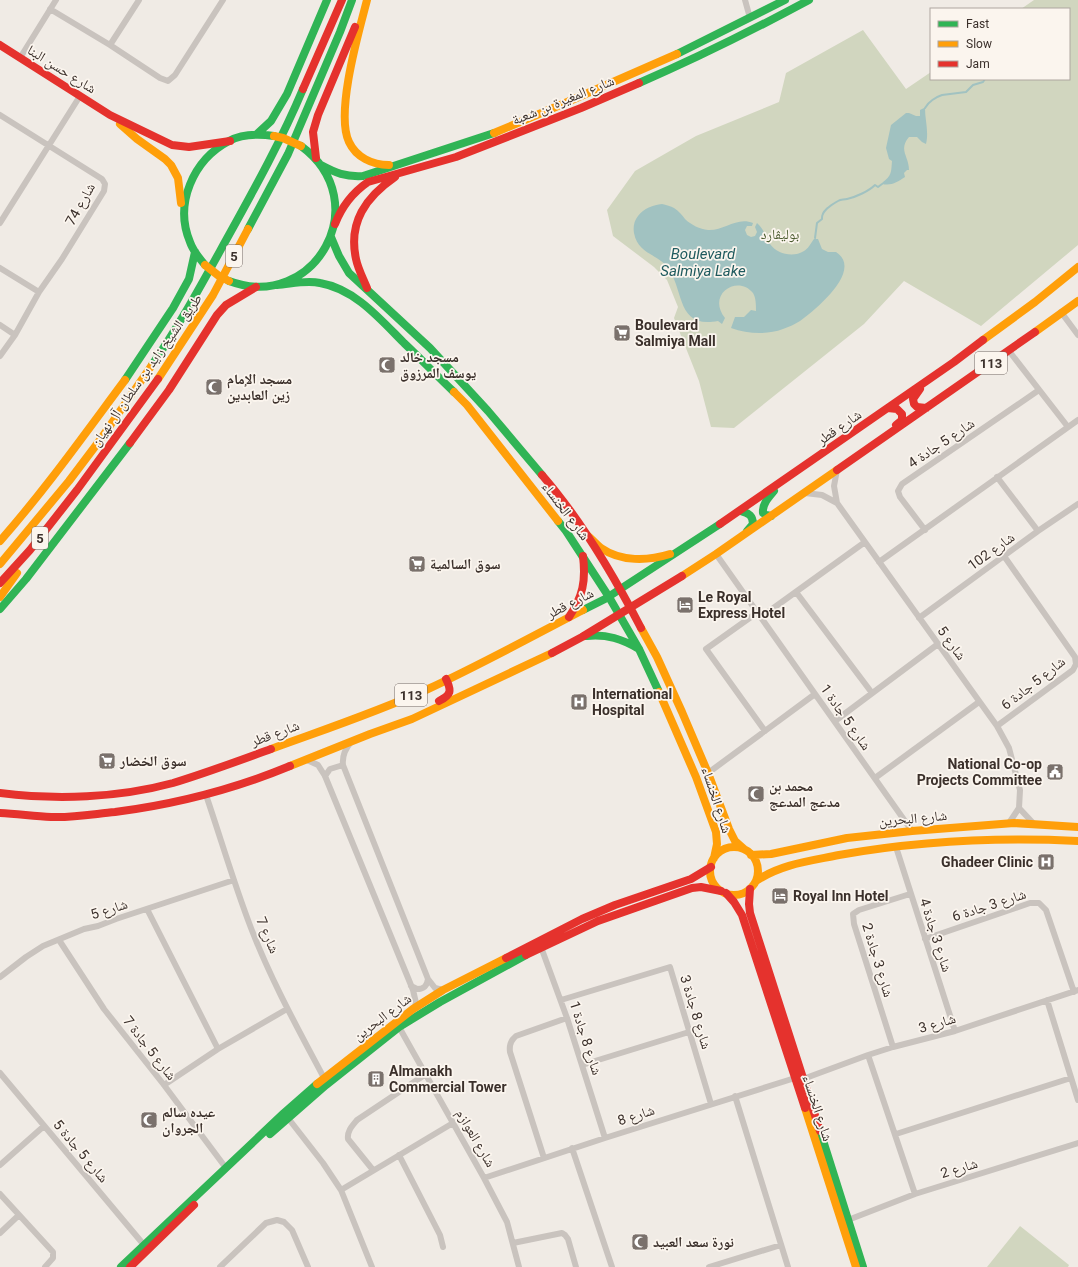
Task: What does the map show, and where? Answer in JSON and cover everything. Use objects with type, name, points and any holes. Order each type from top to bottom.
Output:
[{"type":"main road","points":[[257,134],[271,121],[287,94],[327,0]]},
{"type":"main road","name":"طريق الشيخ زايد بن سلطان آل نهيان","points":[[0,564],[69,481],[166,344],[254,191],[288,124],[342,0]]},
{"type":"main road","name":"طريق الشيخ زايد بن سلطان آل نهيان","points":[[0,582],[30,550],[77,490],[157,382],[213,295],[288,154],[352,0]]},
{"type":"main road","points":[[318,162],[314,132],[318,115],[367,0]]},
{"type":"main road","points":[[367,0],[357,35],[346,102],[345,118],[348,141],[355,151],[373,163],[384,165],[398,164]]},
{"type":"main road","name":"شارع المغيرة بن شعبة","points":[[318,162],[334,172],[350,177],[363,176],[486,136],[674,55],[785,0]]},
{"type":"main road","name":"شارع المغيرة بن شعبة","points":[[335,224],[340,210],[348,198],[358,188],[368,182],[456,157],[581,108],[676,67],[772,20],[809,0]]},
{"type":"main road","name":"شارع حسن البنا","points":[[0,45],[110,115],[172,145],[189,147],[230,141]]},
{"type":"main road","name":"شارع حسن البنا","points":[[110,115],[137,139],[171,165],[178,178],[184,222]]},
{"type":"main road","points":[[257,134],[274,136],[301,146],[318,162],[331,183],[336,203],[335,224],[331,237],[323,254],[310,268],[295,279],[277,285],[256,287],[229,281],[219,276],[205,265],[195,252],[188,237],[184,222],[185,197],[193,174],[209,154],[230,141],[257,134]]},
{"type":"main road","points":[[367,288],[355,256],[354,232],[360,212],[370,197],[386,183],[405,171]]},
{"type":"main road","name":"شارع الخنساء","points":[[331,237],[339,256],[349,272],[430,348],[488,410],[550,484],[587,535],[621,589],[657,657],[708,772],[729,829],[735,841],[744,849]]},
{"type":"main road","points":[[0,541],[26,511],[136,364],[184,291],[189,279],[195,252]]},
{"type":"main road","name":"شارع قطر","points":[[0,793],[73,797],[103,795],[171,783],[208,772],[364,715],[427,689],[477,665],[609,597],[741,511],[930,380],[1029,307],[1078,267]]},
{"type":"main road","name":"شارع الخنساء","points":[[277,285],[312,282],[325,284],[338,288],[370,309],[466,405],[538,494],[583,556],[639,649],[671,718],[707,805],[716,832],[717,844],[714,858]]},
{"type":"main road","points":[[0,609],[26,579],[130,443],[169,390],[217,315],[226,305],[256,287]]},
{"type":"main road","name":"113","points":[[0,813],[52,817],[81,816],[152,807],[206,795],[258,779],[352,741],[412,719],[539,659],[582,637],[716,554],[881,440],[1078,300]]},
{"type":"main road","points":[[926,408],[921,409],[916,407],[913,399],[930,380]]},
{"type":"main road","points":[[881,440],[902,420],[903,417],[900,410],[896,408],[888,408]]},
{"type":"main road","points":[[771,516],[767,516],[762,510],[764,504],[782,482]]},
{"type":"main road","points":[[740,538],[752,526],[753,521],[749,513],[741,511]]},
{"type":"main road","points":[[587,535],[605,550],[632,560],[650,560],[684,548]]},
{"type":"main road","points":[[0,597],[15,576],[30,550]]},
{"type":"main road","points":[[569,618],[578,604],[583,589],[585,573],[583,556]]},
{"type":"main road","points":[[582,637],[596,635],[612,636],[626,641],[639,649]]},
{"type":"main road","points":[[412,719],[418,710],[446,698],[450,690],[446,679]]},
{"type":"main road","name":"شارع البحرين","points":[[751,855],[771,854],[847,838],[912,831],[1009,823],[1078,827]]},
{"type":"main road","points":[[844,854],[840,845],[847,838]]},
{"type":"main road","name":"شارع البحرين","points":[[756,880],[772,869],[779,867],[844,854],[896,846],[974,839],[1017,838],[1078,841]]},
{"type":"main road","points":[[738,847],[744,849],[755,860],[758,867],[756,880],[750,889],[738,894],[732,895],[723,892],[712,880],[711,867],[714,858],[724,849],[738,847]]},
{"type":"main road","name":"شارع البحرين","points":[[121,1267],[284,1113],[324,1078],[413,1009],[443,990],[582,919],[615,905],[691,879],[711,867]]},
{"type":"main road","name":"شارع البحرين","points":[[130,1267],[213,1187],[288,1118],[326,1085],[399,1027],[447,998],[542,947],[598,921],[692,888],[701,887],[723,892]]},
{"type":"main road","name":"شارع الخنساء","points":[[750,889],[750,913],[856,1267]]},
{"type":"main road","name":"شارع الخنساء","points":[[723,892],[734,902],[742,915],[863,1267]]},
{"type":"street","points":[[20,58],[56,0]]},
{"type":"street","points":[[110,46],[139,0]]},
{"type":"street","points":[[50,9],[160,78],[168,81],[174,75],[223,0]]},
{"type":"street","points":[[744,0],[750,18]]},
{"type":"street","points":[[0,222],[80,96]]},
{"type":"street","name":"شارع 74","points":[[0,115],[102,179],[105,184],[104,191],[62,259],[39,292],[15,335],[0,356]]},
{"type":"street","points":[[0,268],[39,292]]},
{"type":"street","points":[[1061,312],[1078,335]]},
{"type":"street","points":[[0,325],[15,335]]},
{"type":"street","points":[[1009,350],[1068,427]]},
{"type":"street","name":"شارع 5 جادة 4","points":[[924,530],[900,497],[898,491],[902,484],[1039,390]]},
{"type":"street","points":[[880,562],[1078,420]]},
{"type":"street","name":"شارع 5","points":[[837,470],[834,486],[837,503],[996,726],[1009,748],[1020,790],[1019,808]]},
{"type":"street","points":[[997,477],[1038,531]]},
{"type":"street","name":"شارع 5","points":[[805,493],[822,495],[837,503]]},
{"type":"street","name":"شارع 102","points":[[919,618],[1038,531],[1078,504]]},
{"type":"street","points":[[765,731],[706,650],[796,592],[865,542]]},
{"type":"street","name":"شارع 5 جادة 1","points":[[716,554],[912,831]]},
{"type":"street","name":"شارع 5 جادة 6","points":[[996,726],[1072,670],[1076,664],[1075,657],[1004,556]]},
{"type":"street","points":[[796,592],[872,693]]},
{"type":"street","points":[[835,721],[938,644]]},
{"type":"street","points":[[708,772],[815,694]]},
{"type":"street","points":[[874,778],[979,702]]},
{"type":"street","points":[[352,741],[345,750],[342,760],[343,765],[428,980],[435,988],[443,990]]},
{"type":"street","points":[[305,760],[312,761],[318,765],[325,776],[411,986],[416,1003],[413,1009]]},
{"type":"street","points":[[325,776],[330,769],[343,765]]},
{"type":"street","name":"شارع 7","points":[[206,795],[251,928],[287,1008],[324,1078]]},
{"type":"street","points":[[1009,823],[1019,808],[1034,824]]},
{"type":"street","name":"شارع 3 جادة 4","points":[[896,846],[924,938],[955,1031]]},
{"type":"street","name":"شارع 5","points":[[0,977],[43,946],[84,929],[98,926],[234,880]]},
{"type":"street","name":"شارع 3 جادة 2","points":[[893,1047],[854,924],[853,914],[859,910],[910,894]]},
{"type":"street","name":"شارع 3 جادة 6","points":[[924,938],[1030,903],[1039,903],[1046,910],[1076,991]]},
{"type":"street","points":[[147,909],[218,1049]]},
{"type":"street","name":"شارع 5 جادة 7","points":[[59,940],[104,1009],[164,1085],[226,1168]]},
{"type":"street","name":"شارع 8 جادة 1","points":[[542,947],[567,1018],[605,1138]]},
{"type":"street","name":"شارع 8 جادة 3","points":[[561,1000],[670,967],[711,1104]]},
{"type":"street","points":[[411,986],[420,989],[426,986],[428,980]]},
{"type":"street","name":"شارع 3","points":[[799,1078],[893,1047],[955,1031],[1076,991]]},
{"type":"street","points":[[1047,1000],[1078,1100]]},
{"type":"street","points":[[164,1085],[218,1049],[287,1008]]},
{"type":"street","points":[[544,1158],[510,1052],[510,1045],[513,1038],[516,1036],[567,1018]]},
{"type":"street","name":"شارع العوازم","points":[[399,1027],[507,1222],[519,1267]]},
{"type":"street","points":[[582,1065],[689,1032]]},
{"type":"street","points":[[868,1055],[916,1194]]},
{"type":"street","name":"شارع 5 جادة 5","points":[[0,1073],[144,1245]]},
{"type":"street","points":[[373,1170],[348,1139],[350,1128],[357,1120],[426,1074]]},
{"type":"street","name":"شارع 8","points":[[484,1178],[735,1096],[799,1078]]},
{"type":"street","points":[[896,1134],[1072,1078]]},
{"type":"street","points":[[735,1096],[788,1267]]},
{"type":"street","points":[[288,1118],[323,1163],[340,1190],[372,1267]]},
{"type":"street","points":[[340,1190],[453,1123]]},
{"type":"street","points":[[0,1166],[44,1126]]},
{"type":"street","name":"شارع 2","points":[[848,1220],[916,1194],[1078,1143]]},
{"type":"street","points":[[572,1148],[612,1267]]},
{"type":"street","points":[[400,1155],[440,1235],[443,1247]]},
{"type":"street","points":[[0,1194],[53,1252],[53,1258],[45,1267]]},
{"type":"street","points":[[0,1233],[19,1215]]},
{"type":"street","points":[[220,1267],[266,1223],[277,1220],[284,1222],[292,1230],[308,1267]]},
{"type":"street","points":[[512,1243],[562,1233],[568,1239],[576,1267]]},
{"type":"street","points":[[709,1267],[781,1245]]},
{"type":"green space","name":"بوليڤارد","points":[[1034,0],[1078,0],[1078,245],[981,326],[904,281],[864,324],[734,428],[711,427],[699,381],[674,318],[678,307],[667,280],[654,267],[613,236],[607,210],[635,171],[696,136],[779,102],[786,73],[863,30],[906,89],[930,73],[930,80],[1070,80],[1070,8],[1022,8]]},
{"type":"green space","points":[[1020,1226],[1069,1265],[1068,1267],[987,1267]]},
{"type":"water","points":[[924,108],[927,130],[926,144],[917,137],[909,137],[904,146],[909,165],[909,170],[904,173],[905,177],[892,184],[882,184],[888,178],[891,171],[892,161],[889,159],[886,148],[891,125],[906,113],[920,116],[920,110]]},
{"type":"water","name":"Boulevard Salmiya Lake","points":[[662,204],[674,208],[690,223],[708,230],[714,230],[736,222],[747,221],[753,223],[752,226],[747,226],[745,230],[747,235],[751,237],[755,236],[757,232],[755,227],[757,223],[770,244],[777,250],[786,254],[800,253],[807,249],[814,239],[818,239],[822,249],[828,252],[836,252],[843,260],[844,269],[841,279],[825,299],[807,316],[794,324],[777,331],[757,333],[744,332],[731,328],[735,317],[744,317],[751,310],[756,311],[753,293],[747,288],[740,286],[733,286],[726,289],[719,301],[720,309],[725,318],[722,324],[718,321],[704,322],[694,319],[683,305],[673,276],[667,267],[663,262],[639,245],[634,233],[635,222],[640,213],[649,207]]},
{"type":"waterway","points":[[925,108],[937,97],[966,92],[973,85],[983,82],[984,80]]},
{"type":"waterway","points":[[815,238],[817,223],[822,219],[823,213],[830,206],[839,200],[862,194],[875,185],[878,187],[882,184]]},
{"type":"traffic: fast","points":[[257,134],[271,121],[287,94],[327,0]]},
{"type":"traffic: fast","points":[[248,229],[288,154],[352,0]]},
{"type":"traffic: fast","points":[[677,54],[785,0]]},
{"type":"traffic: fast","points":[[639,83],[682,64],[809,0]]},
{"type":"traffic: fast","points":[[152,365],[173,333],[249,198],[278,144],[303,89]]},
{"type":"traffic: fast","points":[[321,165],[341,174],[363,176],[494,133]]},
{"type":"traffic: fast","points":[[205,265],[191,245],[186,228],[184,213],[190,184],[205,159],[216,149],[229,141],[251,135],[274,136]]},
{"type":"traffic: fast","points":[[229,281],[260,287],[287,281],[310,267],[326,246],[334,222],[334,195],[323,169],[301,146]]},
{"type":"traffic: fast","points":[[331,237],[339,256],[349,273],[430,348],[488,411],[542,475]]},
{"type":"traffic: fast","points":[[125,380],[173,308],[189,279],[195,252]]},
{"type":"traffic: fast","points":[[277,285],[315,282],[333,286],[356,298],[376,315],[454,392]]},
{"type":"traffic: fast","points":[[0,609],[26,579],[130,443]]},
{"type":"traffic: fast","points":[[771,516],[763,513],[763,510],[766,501],[774,491]]},
{"type":"traffic: fast","points":[[741,511],[748,514],[752,519],[753,524],[747,531]]},
{"type":"traffic: fast","points":[[558,521],[609,597],[639,649],[659,692]]},
{"type":"traffic: fast","points":[[583,610],[605,599],[720,524]]},
{"type":"traffic: fast","points":[[587,636],[614,638],[627,642],[639,649]]},
{"type":"traffic: fast","points":[[270,1134],[326,1085],[399,1027],[440,1002],[526,955]]},
{"type":"traffic: fast","points":[[121,1267],[284,1113],[317,1084]]},
{"type":"traffic: fast","points":[[820,1131],[863,1267]]},
{"type":"traffic: slow","points":[[367,0],[354,51],[346,92],[345,129],[349,142],[360,156],[377,164],[389,165]]},
{"type":"traffic: slow","points":[[494,133],[677,54]]},
{"type":"traffic: slow","points":[[120,124],[171,165],[178,178],[181,203]]},
{"type":"traffic: slow","points":[[274,136],[283,138],[301,146]]},
{"type":"traffic: slow","points":[[158,379],[213,295],[248,229]]},
{"type":"traffic: slow","points":[[205,265],[219,276],[229,281]]},
{"type":"traffic: slow","points":[[983,340],[1035,302],[1078,267]]},
{"type":"traffic: slow","points":[[1035,332],[1078,301]]},
{"type":"traffic: slow","points":[[0,564],[69,481],[100,440],[152,365]]},
{"type":"traffic: slow","points":[[0,541],[49,482],[125,380]]},
{"type":"traffic: slow","points":[[454,392],[467,405],[558,521]]},
{"type":"traffic: slow","points":[[682,576],[837,470]]},
{"type":"traffic: slow","points":[[587,535],[601,548],[617,556],[644,559],[670,554]]},
{"type":"traffic: slow","points":[[0,597],[17,573]]},
{"type":"traffic: slow","points":[[271,749],[370,713],[428,689],[486,661],[583,610]]},
{"type":"traffic: slow","points":[[641,628],[657,657],[682,712],[708,773],[729,829],[735,841],[744,849]]},
{"type":"traffic: slow","points":[[290,766],[412,719],[552,653]]},
{"type":"traffic: slow","points":[[659,692],[696,777],[716,832],[717,844],[714,858]]},
{"type":"traffic: slow","points":[[751,855],[771,854],[847,838],[912,831],[1014,823],[1078,827]]},
{"type":"traffic: slow","points":[[756,881],[775,871],[807,861],[898,846],[988,840],[1078,841]]},
{"type":"traffic: slow","points":[[734,847],[743,849],[751,854],[756,862],[758,871],[756,880],[751,888],[743,893],[734,895],[725,893],[717,888],[712,880],[710,871],[712,862],[717,854],[725,849],[734,847]]},
{"type":"traffic: slow","points":[[317,1084],[413,1009],[443,990],[506,958]]},
{"type":"traffic: slow","points":[[805,1108],[856,1267]]},
{"type":"traffic: jam","points":[[303,89],[342,0]]},
{"type":"traffic: jam","points":[[316,158],[313,132],[318,115],[355,27]]},
{"type":"traffic: jam","points":[[0,45],[110,115],[172,145],[189,147],[230,141]]},
{"type":"traffic: jam","points":[[335,224],[348,200],[368,182],[456,157],[581,108],[639,83]]},
{"type":"traffic: jam","points":[[367,288],[359,270],[354,246],[357,222],[368,202],[395,177]]},
{"type":"traffic: jam","points":[[130,443],[169,390],[217,315],[226,305],[256,287]]},
{"type":"traffic: jam","points":[[837,470],[1035,332]]},
{"type":"traffic: jam","points":[[720,524],[954,362],[983,340]]},
{"type":"traffic: jam","points":[[0,583],[30,550],[77,490],[158,379]]},
{"type":"traffic: jam","points":[[920,389],[913,399],[914,404],[917,407],[926,408]]},
{"type":"traffic: jam","points":[[888,408],[897,409],[902,414],[902,420],[896,425]]},
{"type":"traffic: jam","points":[[542,475],[584,529],[641,628]]},
{"type":"traffic: jam","points":[[569,617],[578,602],[584,581],[583,556]]},
{"type":"traffic: jam","points":[[552,653],[582,637],[682,576]]},
{"type":"traffic: jam","points":[[439,701],[446,697],[450,690],[446,679]]},
{"type":"traffic: jam","points":[[0,793],[65,797],[109,795],[131,792],[173,783],[271,749]]},
{"type":"traffic: jam","points":[[0,813],[67,817],[138,809],[204,795],[268,775],[290,766]]},
{"type":"traffic: jam","points":[[506,958],[582,919],[615,905],[691,879],[711,867]]},
{"type":"traffic: jam","points":[[526,955],[598,921],[692,888],[701,887],[721,891]]},
{"type":"traffic: jam","points":[[750,889],[750,913],[820,1131]]},
{"type":"traffic: jam","points":[[726,893],[742,915],[805,1108]]},
{"type":"traffic: jam","points":[[130,1267],[194,1205]]},
{"type":"place","name":"Boulevard Salmiya Mall","points":[[622,333]]},
{"type":"place","name":"مسجد خالد يوسف المرزوق","points":[[387,365]]},
{"type":"place","name":"مسجد الإمام زين العابدين","points":[[214,387]]},
{"type":"place","name":"سوق السالمية","points":[[417,564]]},
{"type":"place","name":"Le Royal Express Hotel","points":[[685,605]]},
{"type":"place","name":"International Hospital","points":[[579,702]]},
{"type":"place","name":"سوق الخضار","points":[[107,761]]},
{"type":"place","name":"National Co-op Projects Committee","points":[[1055,772]]},
{"type":"place","name":"محمد بن مدعج المدعج","points":[[756,794]]},
{"type":"place","name":"Ghadeer Clinic","points":[[1046,862]]},
{"type":"place","name":"Royal Inn Hotel","points":[[780,896]]},
{"type":"place","name":"Almanakh Commercial Tower","points":[[376,1079]]},
{"type":"place","name":"عيده سالم الجروان","points":[[149,1120]]},
{"type":"place","name":"نورة سعد العبيد","points":[[640,1242]]}]
